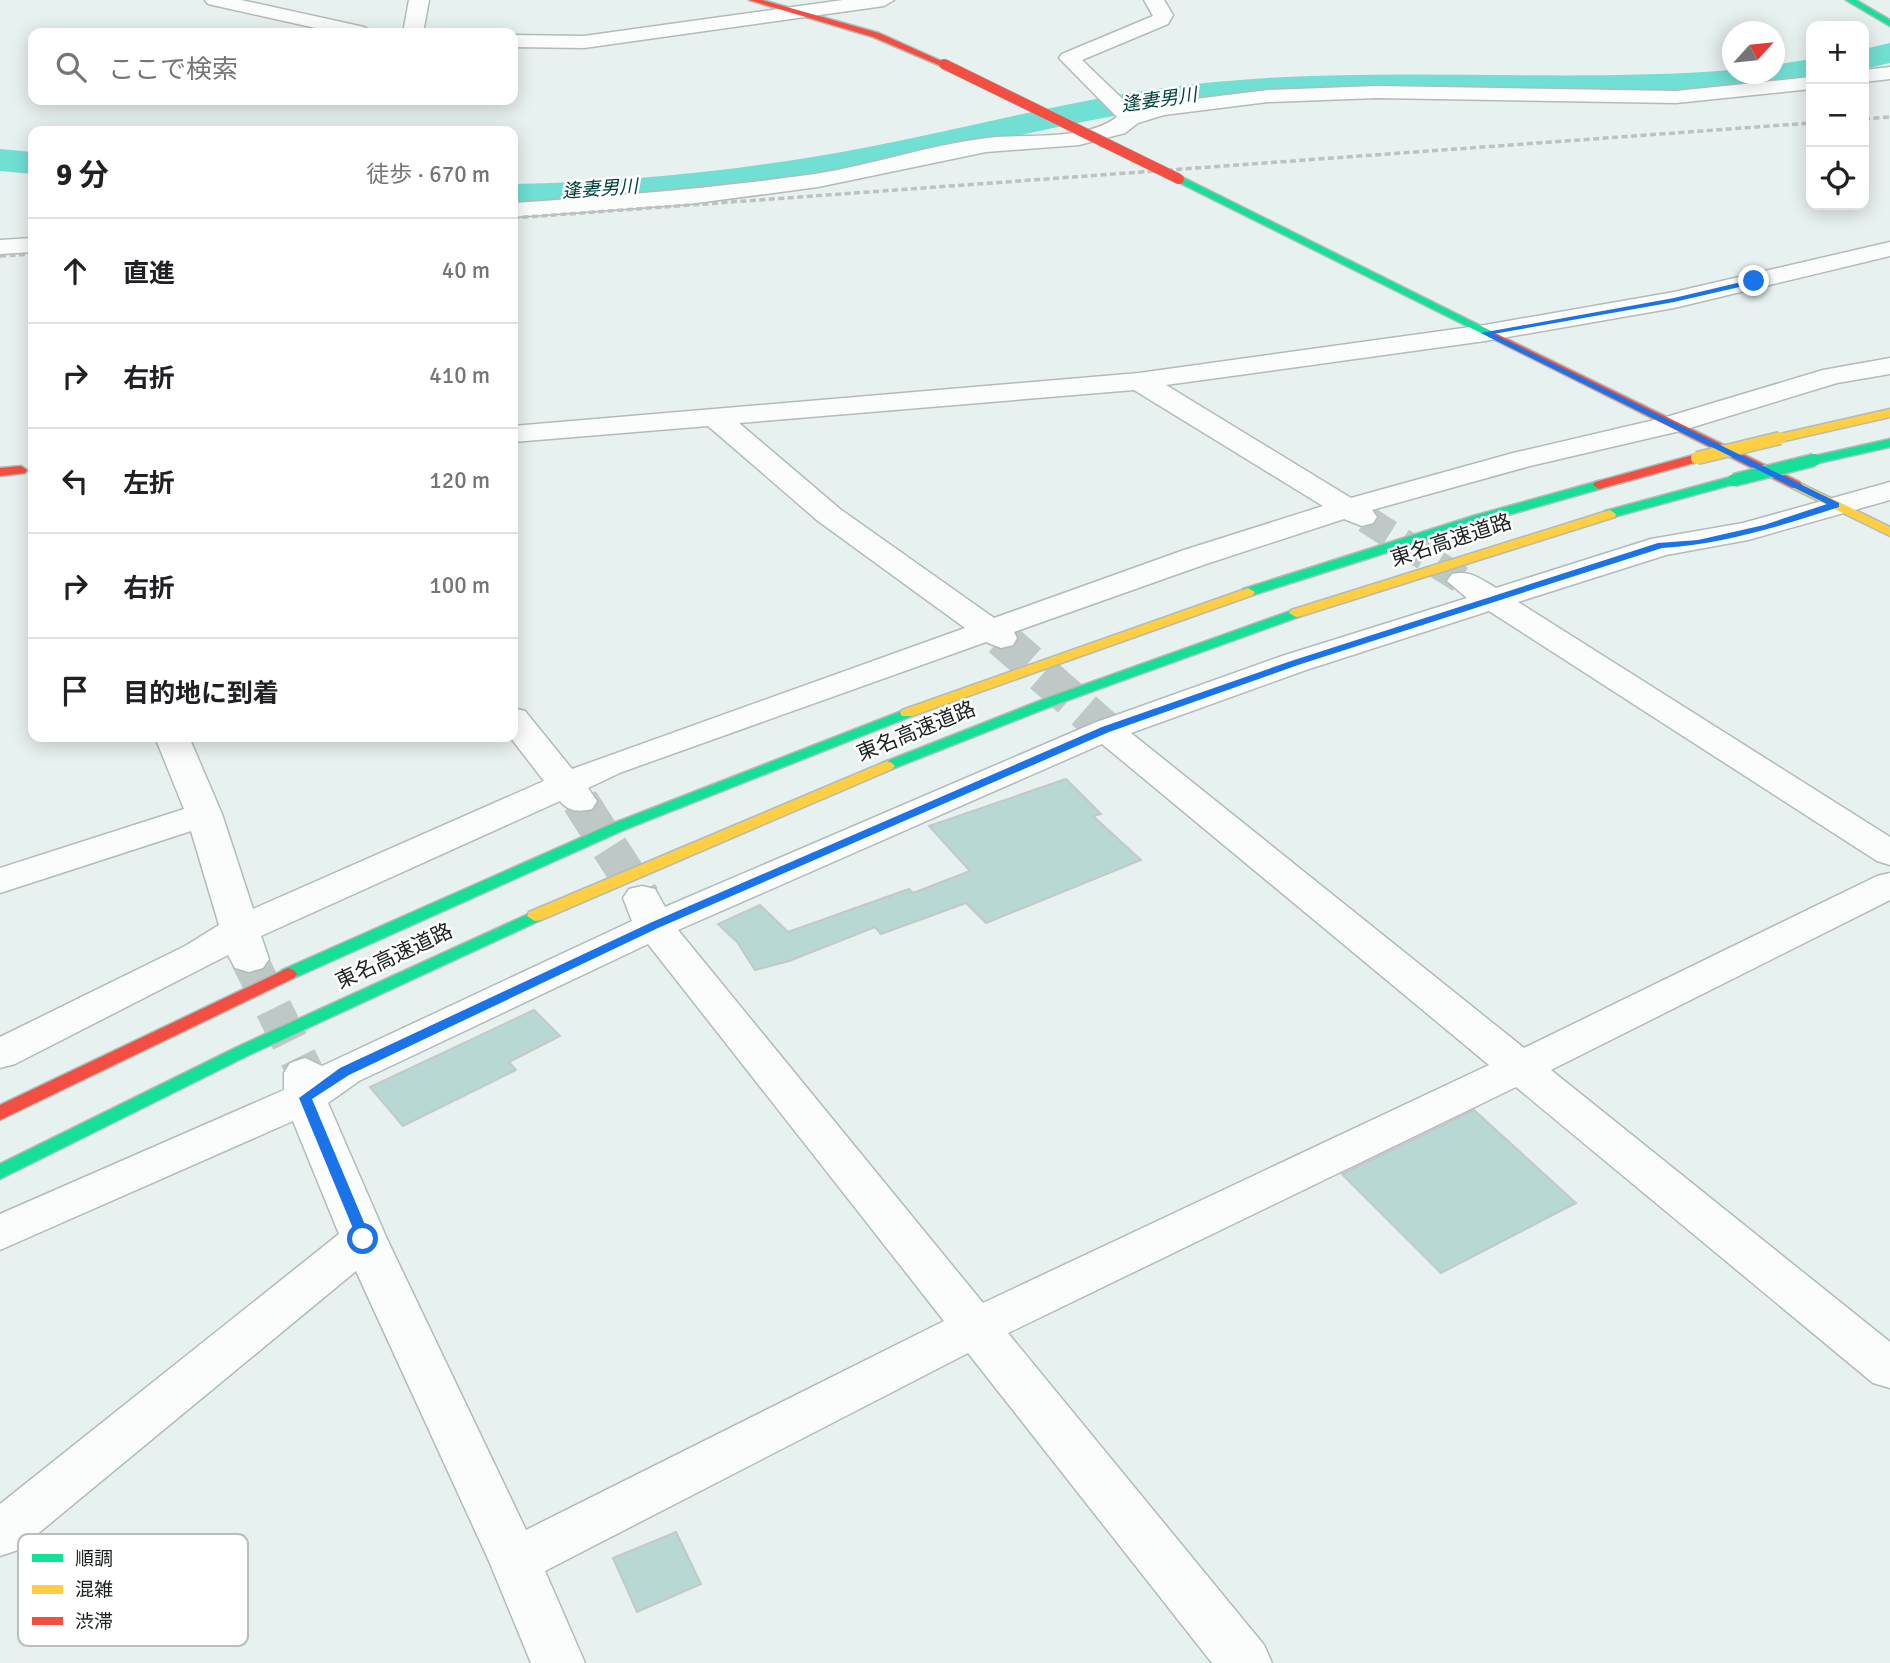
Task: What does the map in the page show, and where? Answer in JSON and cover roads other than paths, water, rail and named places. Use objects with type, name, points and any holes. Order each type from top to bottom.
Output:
[{"type":"main road","points":[[753,0],[876,35],[944,64],[1179,178],[1671,425],[1695,433],[1890,532]]},
{"type":"main road","points":[[1850,0],[1890,23]]},
{"type":"main road","name":"東名高速道路","points":[[0,1113],[111,1057],[559,853],[787,757],[1016,670],[1291,577],[1471,521],[1697,458],[1890,413]]},
{"type":"main road","name":"東名高速道路","points":[[0,1172],[138,1101],[381,984],[817,792],[1051,700],[1324,603],[1506,544],[1734,480],[1890,443]]},
{"type":"street","points":[[215,0],[341,28]]},
{"type":"street","points":[[414,28],[419,0]]},
{"type":"street","points":[[518,41],[584,42],[884,0]]},
{"type":"street","points":[[1154,0],[1163,15],[1161,20],[1069,58],[1120,109],[1184,106],[1268,96],[1377,92],[1676,97],[1806,84]]},
{"type":"street","points":[[1869,75],[1890,73]]},
{"type":"street","points":[[518,209],[777,187],[986,145],[1079,138],[1117,128],[1120,109]]},
{"type":"street","points":[[0,247],[28,245]]},
{"type":"street","points":[[518,434],[1139,380],[1485,333],[1674,300],[1890,249]]},
{"type":"street","points":[[0,1054],[118,992],[199,955],[245,945],[573,792],[995,633],[1523,459],[1671,425],[1833,376],[1890,366]]},
{"type":"street","points":[[1139,380],[1356,514]]},
{"type":"street","points":[[715,417],[829,515],[995,633]]},
{"type":"street","points":[[0,1233],[305,1085],[344,1071],[648,912],[1105,730],[1476,591],[1661,545],[1698,543],[1766,527],[1890,491]]},
{"type":"street","points":[[1476,591],[1890,853]]},
{"type":"street","points":[[518,724],[573,792]]},
{"type":"street","points":[[1105,730],[1890,1369]]},
{"type":"street","points":[[174,742],[204,814],[245,945]]},
{"type":"street","points":[[0,881],[204,814]]},
{"type":"street","points":[[515,1561],[974,1328],[1519,1068],[1890,885]]},
{"type":"street","points":[[648,912],[974,1328],[1245,1663]]},
{"type":"street","points":[[305,1085],[363,1239],[515,1561],[558,1663]]},
{"type":"street","points":[[0,1534],[363,1239]]},
{"type":"waterway","name":"逢妻男川","points":[[1869,58],[1890,53]]},
{"type":"waterway","name":"逢妻男川","points":[[518,195],[646,189],[778,173],[866,158],[1099,109],[1240,89],[1383,84],[1597,87],[1668,85],[1740,80],[1806,70]]},
{"type":"waterway","name":"逢妻男川","points":[[0,160],[28,163]]},
{"type":"tunnel","points":[[1366,519],[1463,581]]},
{"type":"tunnel","points":[[1001,638],[1106,730]]},
{"type":"tunnel","points":[[580,801],[642,898]]},
{"type":"tunnel","points":[[249,959],[305,1072]]},
{"type":"railway","points":[[1869,119],[1890,117]]},
{"type":"railway","points":[[518,218],[1806,123]]},
{"type":"railway","points":[[0,256],[28,254]]}]
